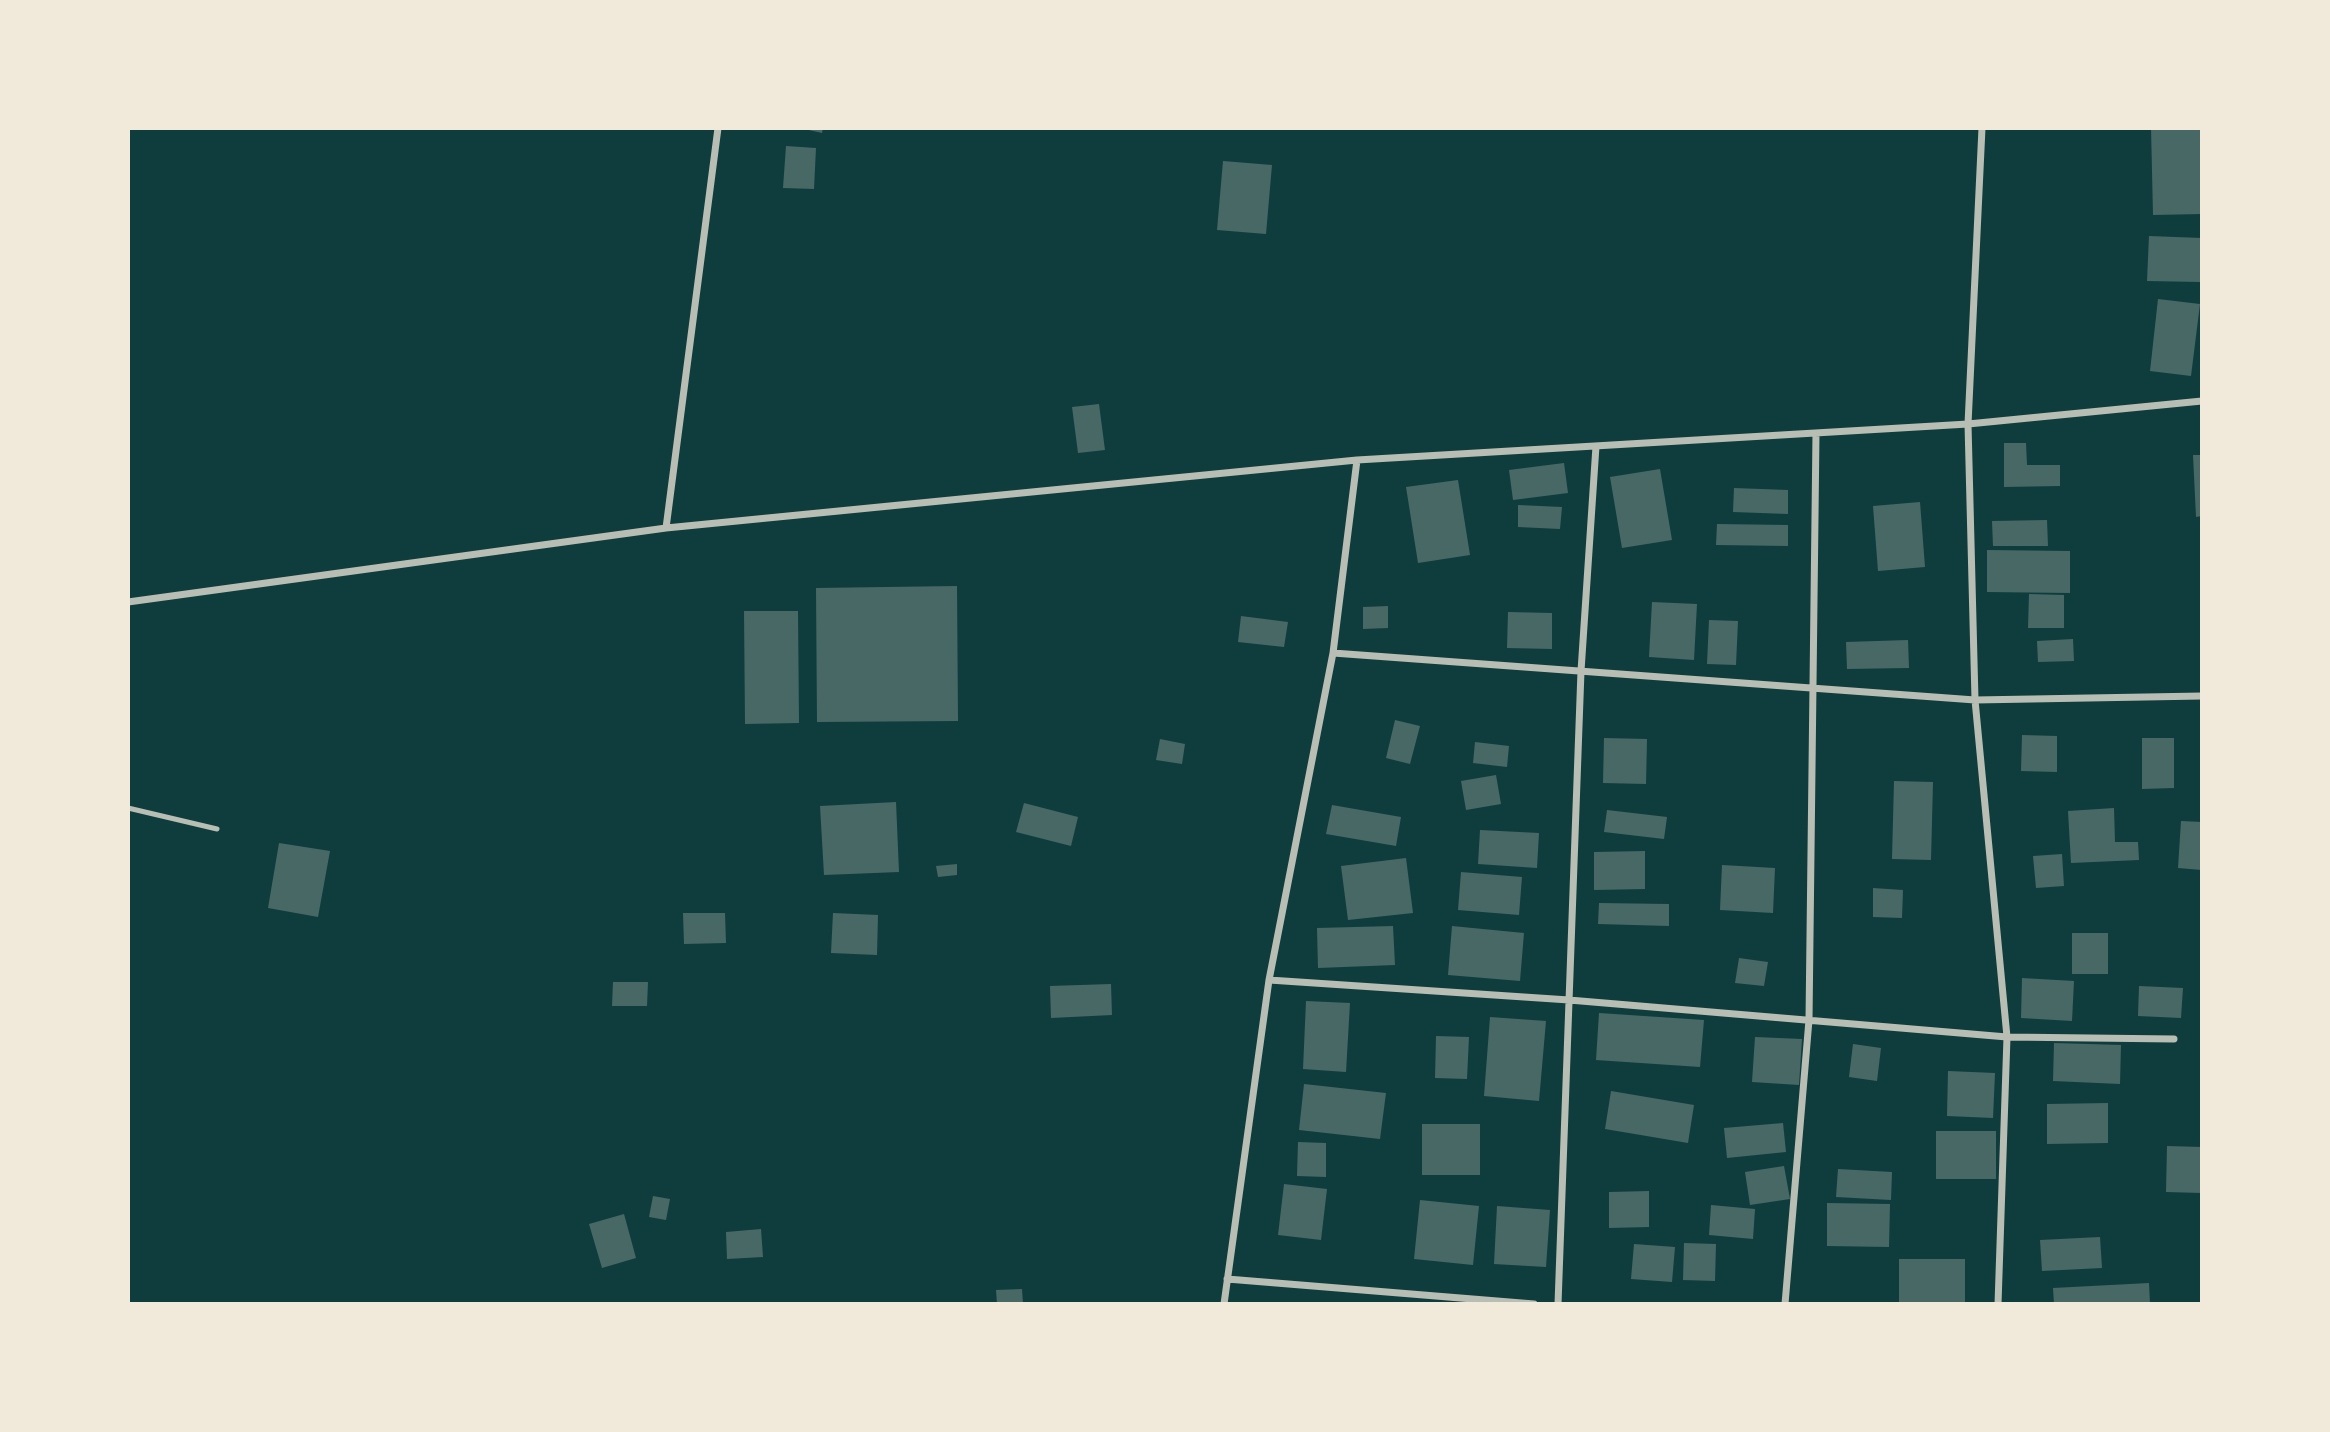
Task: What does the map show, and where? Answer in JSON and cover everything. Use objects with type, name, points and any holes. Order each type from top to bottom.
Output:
[{"type":"street","points":[[666,528],[718,128]]},
{"type":"street","points":[[1982,128],[1968,424],[1975,700],[2007,1037],[1998,1304]]},
{"type":"street","points":[[128,602],[666,528],[1357,460],[1968,424],[2202,401]]},
{"type":"street","points":[[1785,1304],[1809,1020],[1816,433]]},
{"type":"street","points":[[1558,1304],[1581,671],[1596,446]]},
{"type":"street","points":[[1224,1304],[1269,980],[1333,653],[1357,460]]},
{"type":"street","points":[[1333,653],[1975,700],[2202,696]]},
{"type":"street","points":[[1269,980],[1569,1000],[2007,1037],[2174,1040]]},
{"type":"street","points":[[1227,1279],[1534,1304]]},
{"type":"lane","points":[[128,808],[217,829]]},
{"type":"building","points":[[800,128],[823,128],[822,133]]},
{"type":"building","points":[[2151,128],[2202,128],[2202,214],[2153,215]]},
{"type":"building","points":[[786,146],[816,148],[814,189],[783,188]]},
{"type":"building","points":[[1223,161],[1272,165],[1266,234],[1217,230]]},
{"type":"building","points":[[2149,236],[2202,238],[2200,282],[2147,281]]},
{"type":"building","points":[[2158,299],[2200,304],[2191,376],[2150,371]]},
{"type":"building","points":[[1099,404],[1105,450],[1078,453],[1072,407]]},
{"type":"building","points":[[2004,443],[2026,443],[2027,465],[2060,465],[2060,486],[2004,487]]},
{"type":"building","points":[[2193,455],[2202,455],[2202,516],[2196,517]]},
{"type":"building","points":[[1564,463],[1568,493],[1513,500],[1509,470]]},
{"type":"building","points":[[1660,469],[1672,540],[1622,548],[1610,477]]},
{"type":"building","points":[[1458,480],[1470,555],[1418,563],[1406,487]]},
{"type":"building","points":[[1734,488],[1788,490],[1788,514],[1733,512]]},
{"type":"building","points":[[1920,502],[1925,567],[1878,571],[1873,506]]},
{"type":"building","points":[[1518,505],[1562,507],[1560,529],[1518,527]]},
{"type":"building","points":[[2047,520],[2048,546],[1993,546],[1992,521]]},
{"type":"building","points":[[1717,524],[1788,525],[1788,546],[1716,545]]},
{"type":"building","points":[[1987,550],[2070,551],[2070,593],[1987,592]]},
{"type":"building","points":[[957,586],[958,721],[817,722],[816,588]]},
{"type":"building","points":[[2029,594],[2064,595],[2064,628],[2028,628]]},
{"type":"building","points":[[1652,602],[1697,604],[1694,660],[1649,657]]},
{"type":"building","points":[[1388,606],[1388,628],[1363,629],[1363,607]]},
{"type":"building","points":[[744,611],[798,611],[799,723],[745,724]]},
{"type":"building","points":[[1508,612],[1552,613],[1552,649],[1507,648]]},
{"type":"building","points":[[1241,616],[1288,622],[1284,647],[1238,642]]},
{"type":"building","points":[[1709,620],[1738,621],[1736,665],[1707,664]]},
{"type":"building","points":[[2073,639],[2074,661],[2038,662],[2037,641]]},
{"type":"building","points":[[1908,640],[1909,668],[1847,669],[1846,642]]},
{"type":"building","points":[[1395,720],[1420,726],[1410,764],[1386,758]]},
{"type":"building","points":[[2022,735],[2057,736],[2057,772],[2021,771]]},
{"type":"building","points":[[1604,738],[1647,739],[1646,784],[1603,783]]},
{"type":"building","points":[[2142,738],[2174,738],[2174,788],[2142,789]]},
{"type":"building","points":[[1160,739],[1185,744],[1182,764],[1156,760]]},
{"type":"building","points":[[1475,742],[1509,746],[1507,767],[1473,763]]},
{"type":"building","points":[[1496,775],[1501,804],[1466,810],[1461,781]]},
{"type":"building","points":[[1894,781],[1933,782],[1931,860],[1892,859]]},
{"type":"building","points":[[896,802],[899,872],[824,875],[820,806]]},
{"type":"building","points":[[1024,803],[1078,817],[1071,846],[1016,832]]},
{"type":"building","points":[[1332,805],[1401,817],[1396,846],[1326,834]]},
{"type":"building","points":[[2114,808],[2115,842],[2138,842],[2139,860],[2071,863],[2068,811]]},
{"type":"building","points":[[1607,810],[1667,817],[1664,839],[1604,832]]},
{"type":"building","points":[[2181,821],[2202,822],[2202,870],[2178,868]]},
{"type":"building","points":[[1480,830],[1539,833],[1537,868],[1478,864]]},
{"type":"building","points":[[279,843],[330,851],[318,917],[268,908]]},
{"type":"building","points":[[1645,851],[1645,889],[1594,890],[1594,852]]},
{"type":"building","points":[[2062,854],[2064,886],[2036,888],[2033,856]]},
{"type":"building","points":[[1406,858],[1413,913],[1348,920],[1341,866]]},
{"type":"building","points":[[957,864],[957,875],[938,877],[936,866]]},
{"type":"building","points":[[1722,865],[1775,868],[1773,913],[1720,910]]},
{"type":"building","points":[[1461,872],[1522,877],[1519,915],[1458,910]]},
{"type":"building","points":[[1873,888],[1903,890],[1902,918],[1873,917]]},
{"type":"building","points":[[1599,903],[1669,904],[1669,926],[1598,924]]},
{"type":"building","points":[[683,913],[725,913],[726,943],[684,944]]},
{"type":"building","points":[[833,913],[878,915],[877,955],[831,953]]},
{"type":"building","points":[[1393,926],[1395,965],[1318,968],[1317,928]]},
{"type":"building","points":[[1452,926],[1524,933],[1520,981],[1448,975]]},
{"type":"building","points":[[2072,933],[2108,933],[2108,974],[2072,974]]},
{"type":"building","points":[[1739,958],[1768,962],[1764,986],[1735,983]]},
{"type":"building","points":[[2022,978],[2074,981],[2072,1021],[2021,1018]]},
{"type":"building","points":[[613,982],[648,982],[647,1006],[612,1006]]},
{"type":"building","points":[[1111,984],[1112,1015],[1051,1018],[1050,986]]},
{"type":"building","points":[[2139,986],[2183,988],[2181,1018],[2138,1016]]},
{"type":"building","points":[[1306,1001],[1350,1003],[1346,1072],[1303,1069]]},
{"type":"building","points":[[1599,1013],[1704,1020],[1700,1067],[1596,1060]]},
{"type":"building","points":[[1490,1017],[1546,1021],[1539,1101],[1484,1096]]},
{"type":"building","points":[[1436,1036],[1469,1037],[1467,1079],[1435,1078]]},
{"type":"building","points":[[1755,1037],[1802,1039],[1799,1085],[1752,1082]]},
{"type":"building","points":[[2054,1043],[2121,1045],[2120,1084],[2053,1081]]},
{"type":"building","points":[[1853,1044],[1881,1048],[1877,1081],[1849,1077]]},
{"type":"building","points":[[1948,1071],[1995,1073],[1993,1118],[1947,1116]]},
{"type":"building","points":[[1304,1084],[1386,1093],[1380,1139],[1299,1130]]},
{"type":"building","points":[[1611,1091],[1694,1105],[1688,1143],[1605,1129]]},
{"type":"building","points":[[2108,1103],[2108,1143],[2047,1144],[2047,1104]]},
{"type":"building","points":[[1783,1123],[1786,1152],[1727,1158],[1724,1128]]},
{"type":"building","points":[[1422,1124],[1480,1124],[1480,1175],[1422,1175]]},
{"type":"building","points":[[1936,1131],[1996,1131],[1996,1179],[1936,1179]]},
{"type":"building","points":[[1298,1142],[1326,1143],[1326,1177],[1297,1176]]},
{"type":"building","points":[[2167,1146],[2202,1147],[2202,1193],[2166,1192]]},
{"type":"building","points":[[1784,1166],[1790,1199],[1750,1205],[1745,1172]]},
{"type":"building","points":[[1838,1169],[1892,1172],[1891,1200],[1836,1197]]},
{"type":"building","points":[[1284,1184],[1327,1189],[1321,1240],[1278,1235]]},
{"type":"building","points":[[1649,1191],[1649,1227],[1609,1228],[1609,1192]]},
{"type":"building","points":[[653,1196],[670,1199],[666,1220],[649,1217]]},
{"type":"building","points":[[1420,1200],[1479,1206],[1473,1265],[1414,1259]]},
{"type":"building","points":[[1827,1203],[1890,1204],[1889,1247],[1827,1246]]},
{"type":"building","points":[[1711,1205],[1755,1209],[1753,1239],[1709,1235]]},
{"type":"building","points":[[1497,1206],[1550,1210],[1546,1267],[1494,1264]]},
{"type":"building","points":[[624,1214],[636,1258],[602,1268],[589,1224]]},
{"type":"building","points":[[761,1229],[763,1257],[727,1259],[726,1232]]},
{"type":"building","points":[[2100,1237],[2102,1268],[2042,1271],[2040,1240]]},
{"type":"building","points":[[1684,1243],[1716,1244],[1715,1281],[1683,1280]]},
{"type":"building","points":[[1634,1244],[1675,1247],[1672,1282],[1631,1279]]},
{"type":"building","points":[[1899,1259],[1965,1259],[1965,1304],[1899,1304]]},
{"type":"building","points":[[2149,1283],[2150,1304],[2054,1304],[2053,1288]]},
{"type":"building","points":[[1022,1289],[1023,1304],[997,1304],[996,1290]]}]
